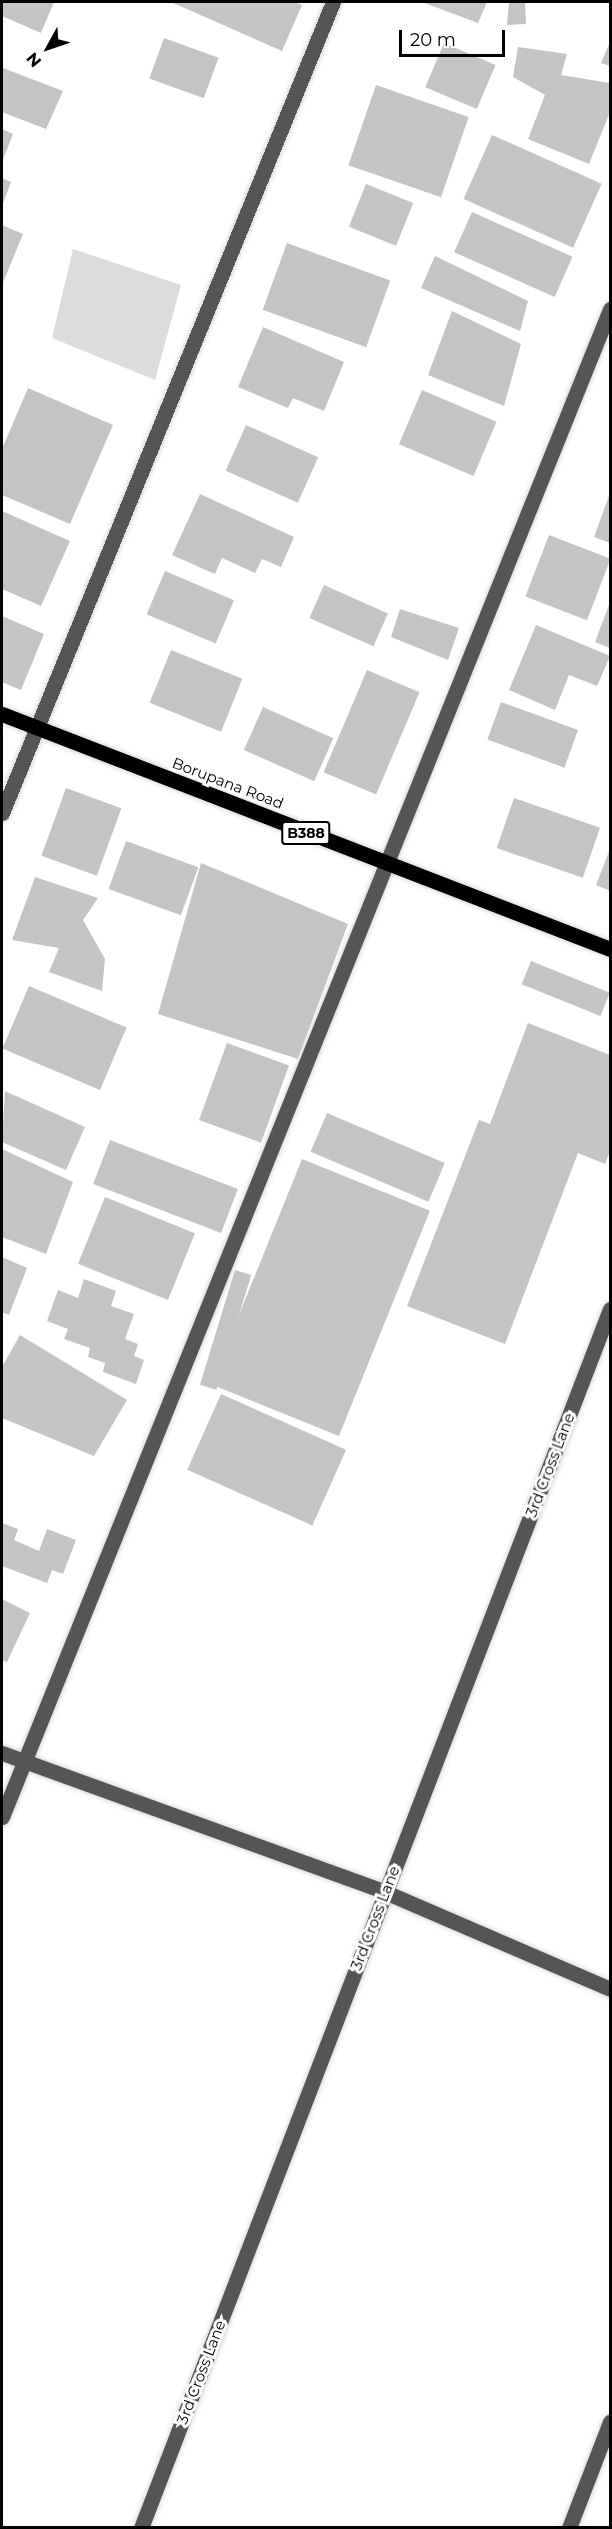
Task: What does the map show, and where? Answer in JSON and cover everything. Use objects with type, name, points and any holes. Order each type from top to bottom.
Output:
[{"type":"main road","name":"Borupana Road","points":[[2,714],[610,949]]},
{"type":"street","points":[[2,813],[34,727],[228,270],[333,2]]},
{"type":"street","points":[[2,1816],[389,865],[610,309]]},
{"type":"street","name":"3rd Cross Lane","points":[[141,2528],[610,1309]]},
{"type":"street","points":[[2,1754],[385,1892],[610,1989]]},
{"type":"street","points":[[569,2528],[610,2422]]},
{"type":"shaded area","points":[[73,249],[181,285],[155,380],[52,338]]},
{"type":"building","points":[[2,2],[54,2],[41,33],[2,16]]},
{"type":"building","points":[[171,2],[294,2],[302,5],[282,51]]},
{"type":"building","points":[[422,2],[487,2],[478,23]]},
{"type":"building","points":[[509,2],[525,2],[526,24],[507,25]]},
{"type":"building","points":[[164,38],[219,58],[204,98],[149,78]]},
{"type":"building","points":[[610,42],[610,66],[601,63]]},
{"type":"building","points":[[444,43],[496,65],[477,109],[425,87]]},
{"type":"building","points":[[518,47],[567,54],[561,75],[610,83],[610,112],[589,164],[528,139],[545,95],[513,77]]},
{"type":"building","points":[[3,68],[63,91],[46,129],[2,112]]},
{"type":"building","points":[[376,85],[469,117],[441,197],[348,165]]},
{"type":"building","points":[[2,129],[13,134],[2,162]]},
{"type":"building","points":[[492,135],[602,184],[573,248],[464,199]]},
{"type":"building","points":[[2,178],[11,182],[2,206]]},
{"type":"building","points":[[366,184],[413,203],[396,246],[349,227]]},
{"type":"building","points":[[472,212],[572,257],[555,297],[454,252]]},
{"type":"building","points":[[2,225],[23,234],[2,285]]},
{"type":"building","points":[[287,243],[390,281],[366,347],[263,310]]},
{"type":"building","points":[[435,256],[528,301],[520,331],[421,288]]},
{"type":"building","points":[[452,311],[521,344],[504,406],[428,375]]},
{"type":"building","points":[[263,327],[344,362],[324,411],[293,398],[288,408],[238,387]]},
{"type":"building","points":[[28,388],[113,425],[70,524],[2,495],[2,449]]},
{"type":"building","points":[[422,390],[497,422],[474,476],[399,444]]},
{"type":"building","points":[[246,425],[318,457],[298,503],[226,471]]},
{"type":"building","points":[[610,493],[610,543],[594,537]]},
{"type":"building","points":[[200,494],[294,537],[281,567],[262,559],[255,573],[222,558],[215,574],[172,555]]},
{"type":"building","points":[[2,511],[70,541],[41,606],[2,589]]},
{"type":"building","points":[[549,535],[610,558],[587,620],[525,597]]},
{"type":"building","points":[[165,571],[234,600],[216,644],[147,614]]},
{"type":"building","points":[[324,585],[388,613],[373,646],[309,618]]},
{"type":"building","points":[[610,602],[610,648],[595,642]]},
{"type":"building","points":[[400,609],[459,628],[448,660],[391,637]]},
{"type":"building","points":[[2,616],[44,634],[21,690],[2,682]]},
{"type":"building","points":[[536,625],[610,656],[597,686],[569,675],[555,710],[509,690]]},
{"type":"building","points":[[171,650],[242,679],[221,732],[150,703]]},
{"type":"building","points":[[367,670],[419,692],[376,794],[324,772]]},
{"type":"building","points":[[501,702],[578,730],[564,768],[487,740]]},
{"type":"building","points":[[263,707],[333,738],[314,781],[244,750]]},
{"type":"building","points":[[66,788],[121,808],[97,876],[41,856]]},
{"type":"building","points":[[514,798],[600,828],[583,878],[497,848]]},
{"type":"building","points":[[126,841],[198,867],[181,915],[109,889]]},
{"type":"building","points":[[610,849],[610,891],[596,885]]},
{"type":"building","points":[[201,863],[348,924],[298,1059],[158,1014]]},
{"type":"building","points":[[35,877],[98,898],[83,920],[105,959],[102,991],[49,972],[59,948],[12,940]]},
{"type":"building","points":[[531,961],[610,993],[600,1016],[522,984]]},
{"type":"building","points":[[29,986],[127,1027],[100,1090],[2,1049]]},
{"type":"building","points":[[528,1023],[610,1055],[610,1151],[605,1164],[578,1153],[505,1344],[407,1306],[479,1120],[490,1124]]},
{"type":"building","points":[[227,1043],[289,1066],[261,1143],[199,1120]]},
{"type":"building","points":[[5,1091],[85,1127],[66,1170],[2,1142]]},
{"type":"building","points":[[327,1113],[445,1163],[428,1202],[311,1152]]},
{"type":"building","points":[[110,1140],[238,1189],[221,1233],[93,1184]]},
{"type":"building","points":[[2,1149],[73,1182],[46,1254],[2,1237]]},
{"type":"building","points":[[302,1159],[430,1211],[339,1436],[211,1384]]},
{"type":"building","points":[[105,1197],[195,1233],[168,1300],[78,1264]]},
{"type":"building","points":[[2,1257],[27,1268],[9,1315],[2,1312]]},
{"type":"building","points":[[235,1270],[251,1275],[216,1390],[200,1385]]},
{"type":"building","points":[[84,1279],[116,1291],[111,1306],[134,1314],[125,1339],[138,1344],[134,1356],[144,1360],[136,1384],[103,1372],[105,1363],[88,1357],[90,1348],[64,1339],[68,1329],[47,1321],[58,1290],[78,1298]]},
{"type":"building","points":[[20,1335],[127,1400],[94,1456],[2,1418],[2,1367]]},
{"type":"building","points":[[221,1394],[346,1450],[312,1526],[187,1470]]},
{"type":"building","points":[[2,1523],[18,1529],[14,1540],[39,1551],[47,1529],[76,1540],[63,1574],[52,1570],[47,1583],[2,1566]]},
{"type":"building","points":[[2,1599],[30,1613],[7,1662],[2,1660]]}]
